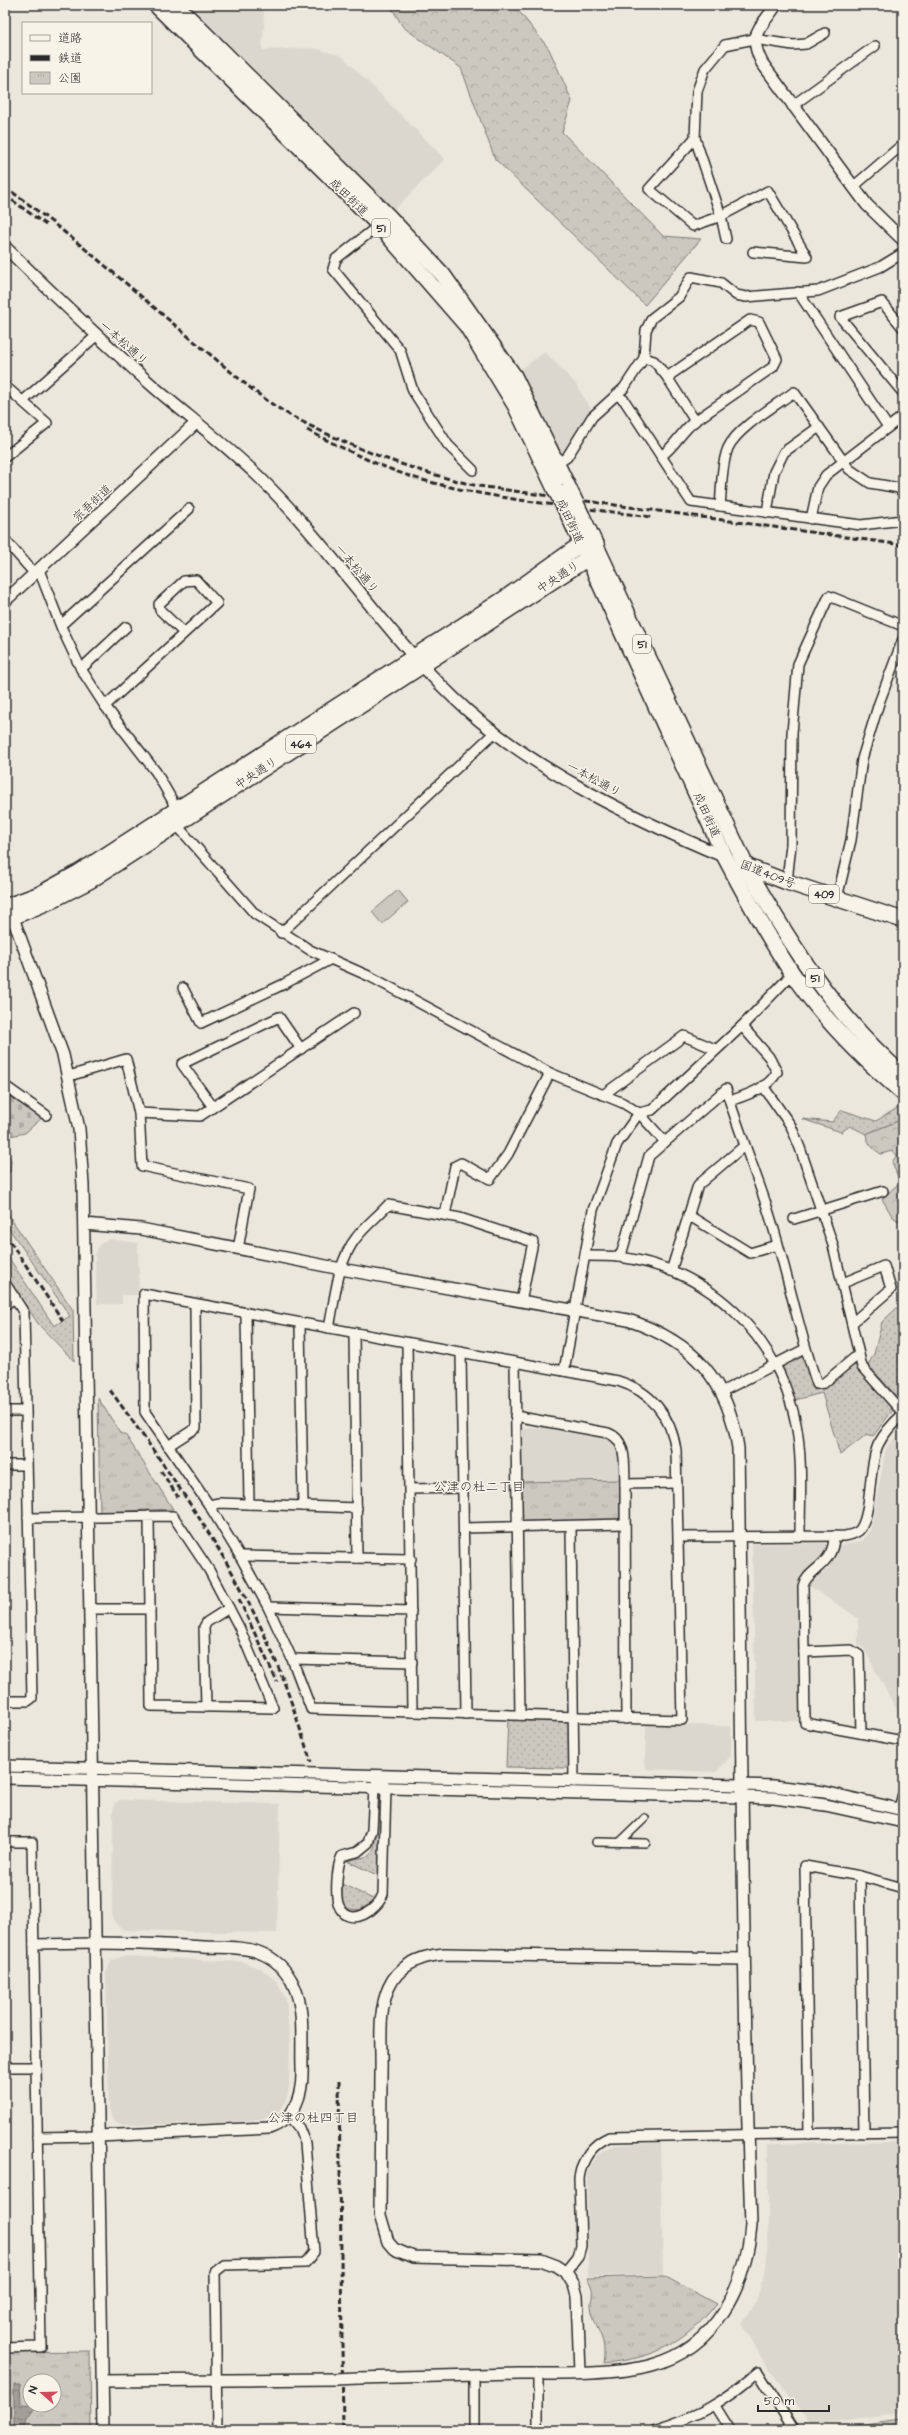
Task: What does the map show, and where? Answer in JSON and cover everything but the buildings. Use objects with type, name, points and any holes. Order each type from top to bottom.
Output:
[{"type":"highway","name":"成田街道","points":[[156,5],[443,275],[491,340],[530,404],[557,464],[567,512],[588,544],[746,866],[773,915],[828,996],[856,1029],[903,1075]]},
{"type":"highway","name":"成田街道","points":[[176,5],[384,221],[467,326],[515,405],[562,489],[582,516],[588,544]]},
{"type":"highway","name":"中央通り","points":[[419,660],[504,599],[588,544]]},
{"type":"highway","name":"中央通り","points":[[8,915],[40,894],[177,816],[419,660],[588,558],[588,544]]},
{"type":"highway","name":"成田街道","points":[[588,558],[725,857],[750,904],[792,974],[838,1030],[882,1075],[903,1093]]},
{"type":"highway","name":"国道409号","points":[[725,857],[787,882],[903,920]]},
{"type":"street","points":[[776,5],[754,39],[756,50],[762,63],[792,106],[867,206],[903,240]]},
{"type":"street","points":[[726,239],[721,216],[695,138],[697,91],[705,69],[724,45],[754,39],[793,45],[806,44],[825,33]]},
{"type":"street","points":[[792,106],[875,46]]},
{"type":"street","points":[[695,138],[649,189],[693,226],[721,216],[768,191],[807,257],[753,252]]},
{"type":"street","points":[[853,187],[903,144]]},
{"type":"street","points":[[384,221],[336,259],[333,269],[400,350],[413,391],[448,445],[473,470]]},
{"type":"street","name":"一本松通り","points":[[5,246],[96,336],[256,474],[277,495],[419,660],[467,710],[530,758],[675,837],[725,857]]},
{"type":"street","points":[[557,464],[566,457],[592,417],[617,395],[644,358],[646,330],[652,318],[679,296],[691,277],[720,283],[736,295],[746,297],[818,291],[880,267],[903,254]]},
{"type":"street","points":[[798,292],[888,427]]},
{"type":"street","points":[[903,328],[882,302],[840,317],[903,393]]},
{"type":"street","points":[[661,456],[670,451],[681,432],[773,367],[777,359],[759,322],[750,320],[667,377]]},
{"type":"street","points":[[23,401],[96,336]]},
{"type":"street","points":[[644,358],[654,361],[667,377],[695,421]]},
{"type":"street","points":[[5,386],[47,423],[5,457]]},
{"type":"street","points":[[720,506],[723,472],[729,447],[740,433],[794,392],[849,469],[870,483],[899,488],[903,494]]},
{"type":"street","points":[[617,395],[624,400],[691,502],[860,526],[903,520]]},
{"type":"street","points":[[811,519],[818,487],[826,475],[903,416]]},
{"type":"street","name":"宗吾街道","points":[[5,601],[196,423]]},
{"type":"street","points":[[767,512],[774,472],[784,452],[819,427]]},
{"type":"street","points":[[61,625],[188,509]]},
{"type":"street","points":[[5,540],[37,572],[81,669],[105,706],[156,772],[172,800],[181,830],[255,914],[281,933],[310,950],[371,977],[550,1072],[603,1095],[639,1113],[665,1142]]},
{"type":"street","points":[[105,706],[217,603],[196,580],[184,581],[159,604],[160,610],[184,633]]},
{"type":"street","points":[[787,882],[791,844],[792,733],[798,664],[829,596],[903,626]]},
{"type":"street","points":[[81,669],[126,627]]},
{"type":"street","points":[[837,898],[851,840],[862,759],[903,639]]},
{"type":"street","points":[[281,933],[495,732]]},
{"type":"street","points":[[8,915],[63,1055],[80,1130],[84,1224],[88,1517],[94,1767],[95,1943],[103,2430]]},
{"type":"street","points":[[183,988],[201,1023],[284,984],[331,959]]},
{"type":"street","points":[[564,1371],[586,1256],[593,1210],[617,1144],[639,1113],[652,1110],[714,1049],[742,1026],[792,974]]},
{"type":"street","points":[[139,1113],[200,1116],[354,1013]]},
{"type":"street","points":[[213,1107],[182,1064],[279,1017],[301,1048]]},
{"type":"street","points":[[730,1101],[763,1086],[774,1078],[777,1072],[769,1057],[742,1026]]},
{"type":"street","points":[[603,1095],[684,1036],[714,1049]]},
{"type":"street","points":[[68,1076],[126,1059],[139,1113],[142,1166],[249,1189],[238,1249]]},
{"type":"street","points":[[445,1215],[454,1166],[461,1163],[490,1179],[508,1154],[550,1072]]},
{"type":"street","points":[[5,1086],[46,1115]]},
{"type":"street","points":[[679,1537],[850,1535],[861,1528],[874,1457],[885,1434],[903,1414],[862,1367],[843,1283],[821,1211],[792,1126],[763,1086]]},
{"type":"street","points":[[618,1257],[622,1252],[649,1156],[726,1089],[744,1146],[767,1208],[805,1349],[817,1384],[824,1383],[859,1354]]},
{"type":"street","points":[[671,1271],[698,1185],[744,1146]]},
{"type":"street","points":[[794,1219],[883,1191]]},
{"type":"street","points":[[329,1328],[341,1268],[355,1238],[388,1205],[460,1218],[533,1242],[521,1301]]},
{"type":"street","points":[[688,1215],[750,1253],[777,1245]]},
{"type":"street","points":[[84,1224],[142,1229],[238,1249],[628,1320],[651,1328],[672,1338],[692,1353],[708,1371],[721,1392],[735,1428],[738,1448],[744,1786],[743,1959],[750,2241],[740,2282],[719,2320],[697,2341],[665,2361],[634,2368],[580,2372],[334,2379],[102,2381]]},
{"type":"street","points":[[586,1256],[618,1257],[671,1271],[702,1286],[733,1310],[748,1325],[776,1364],[788,1391],[796,1425],[800,1536]]},
{"type":"street","points":[[843,1283],[884,1266],[891,1289],[852,1323]]},
{"type":"street","points":[[5,1283],[24,1313],[32,1698],[28,1701],[5,1701]]},
{"type":"street","points":[[144,1294],[329,1328],[629,1384],[653,1401],[665,1416],[674,1437],[679,1537],[682,1720],[311,1709],[292,1659],[268,1607],[240,1556],[209,1505],[145,1412],[144,1294]]},
{"type":"street","points":[[5,1305],[15,1297]]},
{"type":"street","points":[[168,1446],[196,1428],[195,1304]]},
{"type":"street","points":[[246,1313],[249,1504]]},
{"type":"street","points":[[300,1322],[303,1506]]},
{"type":"street","points":[[354,1333],[357,1558]]},
{"type":"street","points":[[408,1343],[412,1712]]},
{"type":"street","points":[[721,1392],[805,1349]]},
{"type":"street","points":[[461,1352],[466,1714]]},
{"type":"street","points":[[515,1362],[520,1715]]},
{"type":"street","points":[[5,1411],[25,1411]]},
{"type":"street","points":[[515,1416],[612,1435],[624,1452],[626,1719]]},
{"type":"street","points":[[5,1465],[26,1466]]},
{"type":"street","points":[[625,1484],[677,1483]]},
{"type":"street","points":[[410,1489],[464,1488]]},
{"type":"street","points":[[209,1505],[249,1504],[357,1508]]},
{"type":"street","points":[[28,1518],[149,1516],[173,1516],[209,1570],[239,1627],[273,1708],[151,1706],[149,1516]]},
{"type":"street","points":[[464,1528],[571,1527],[624,1524]]},
{"type":"street","points":[[571,1527],[574,1782]]},
{"type":"street","points":[[834,1536],[834,1544],[824,1564],[806,1580],[803,1586],[805,1724],[903,1741]]},
{"type":"street","points":[[240,1556],[411,1560]]},
{"type":"street","points":[[268,1607],[411,1611]]},
{"type":"street","points":[[206,1707],[204,1627],[207,1622],[229,1608]]},
{"type":"street","points":[[90,1609],[150,1609]]},
{"type":"street","points":[[804,1652],[851,1650],[859,1655],[861,1733]]},
{"type":"street","points":[[292,1659],[412,1662]]},
{"type":"street","points":[[5,1766],[94,1767],[744,1786],[824,1792],[901,1809],[903,1794]]},
{"type":"street","points":[[380,1775],[386,1788],[383,1894],[380,1902],[369,1913],[351,1915],[344,1912],[338,1902],[338,1866],[342,1856],[358,1852],[368,1843],[372,1830],[374,1788],[380,1775]]},
{"type":"street","points":[[5,1778],[774,1798],[825,1805],[903,1822]]},
{"type":"street","points":[[620,1842],[645,1818]]},
{"type":"street","points":[[5,1842],[32,1842],[41,2347],[5,2348]]},
{"type":"street","points":[[596,1842],[646,1842]]},
{"type":"street","points":[[809,2134],[805,1866],[860,1876],[903,1888]]},
{"type":"street","points":[[860,1876],[864,2133]]},
{"type":"street","points":[[34,1944],[95,1943],[245,1949],[258,1952],[282,1966],[294,1986],[300,2008],[301,2088],[298,2100],[289,2116],[278,2125],[269,2128],[98,2136],[37,2137]]},
{"type":"street","points":[[580,2372],[577,2296],[574,2285],[566,2272],[557,2266],[541,2260],[413,2257],[394,2249],[388,2242],[380,2215],[382,2019],[389,1987],[394,1978],[408,1965],[426,1956],[439,1954],[743,1959]]},
{"type":"street","points":[[5,2067],[36,2067]]},
{"type":"street","points":[[217,2430],[214,2279],[219,2268],[224,2265],[305,2263],[314,2252],[305,2143],[299,2128],[289,2116]]},
{"type":"street","points":[[566,2272],[578,2257],[581,2246],[579,2178],[581,2168],[586,2156],[600,2141],[618,2136],[903,2132]]},
{"type":"street","points":[[654,2430],[686,2420],[715,2406],[758,2372],[794,2430]]},
{"type":"street","points":[[538,2374],[538,2430]]},
{"type":"street","points":[[474,2375],[474,2430]]},
{"type":"street","points":[[715,2406],[730,2430]]},
{"type":"shaded area","points":[[190,5],[263,5],[264,25],[262,50],[314,48],[342,56],[445,159],[394,210]]},
{"type":"shaded area","points":[[545,352],[575,383],[592,411],[565,453],[560,452],[520,370]]},
{"type":"shaded area","points":[[109,1239],[138,1243],[139,1295],[122,1295],[122,1304],[97,1304],[95,1255],[100,1244]]},
{"type":"shaded area","points":[[541,1427],[611,1440],[619,1452],[620,1480],[521,1482],[520,1429]]},
{"type":"shaded area","points":[[903,1428],[903,1722],[863,1647],[858,1646],[858,1618],[808,1585],[828,1568],[839,1545],[856,1543],[863,1540],[871,1528],[886,1448]]},
{"type":"shaded area","points":[[826,1543],[827,1548],[821,1562],[798,1581],[800,1721],[756,1721],[752,1544]]},
{"type":"shaded area","points":[[646,1724],[731,1726],[731,1756],[716,1772],[645,1769]]},
{"type":"shaded area","points":[[120,1800],[280,1804],[277,1933],[124,1930],[117,1925],[112,1918],[113,1810],[115,1803]]},
{"type":"shaded area","points":[[123,1956],[243,1962],[262,1969],[277,1982],[286,2000],[290,2045],[289,2088],[286,2100],[279,2111],[266,2118],[226,2123],[124,2125],[114,2121],[109,2110],[106,1973],[111,1961]]},
{"type":"shaded area","points":[[903,2142],[903,2413],[811,2426],[764,2362],[742,2323],[755,2304],[766,2269],[768,2235],[768,2144]]},
{"type":"shaded area","points":[[660,2143],[663,2275],[588,2276],[587,2175],[591,2164],[597,2155],[614,2145]]},
{"type":"green space","points":[[390,5],[446,5],[458,11],[466,5],[514,5],[549,49],[572,101],[562,132],[663,236],[701,239],[645,305],[495,159],[461,68],[403,27]]},
{"type":"green space","points":[[398,890],[408,902],[382,924],[372,912]]},
{"type":"green space","points":[[5,1088],[43,1117],[25,1133],[5,1137]]},
{"type":"green space","points":[[899,1107],[903,1108],[903,1125],[898,1121],[866,1134],[850,1126],[841,1132],[802,1119],[832,1122],[842,1110],[876,1121]]},
{"type":"green space","points":[[898,1121],[903,1125],[903,1220],[898,1221],[892,1216],[882,1199],[900,1182],[892,1162],[897,1155],[892,1151],[881,1154],[878,1152],[869,1143],[866,1134]]},
{"type":"green space","points":[[5,1148],[11,1160],[10,1172],[6,1172],[5,1176]]},
{"type":"green space","points":[[5,1210],[73,1310],[74,1361],[39,1325],[5,1275],[5,1252],[54,1326],[70,1316],[5,1223]]},
{"type":"green space","points":[[903,1302],[903,1403],[868,1365],[874,1354],[882,1322]]},
{"type":"green space","points":[[800,1356],[805,1359],[815,1390],[823,1388],[853,1365],[858,1366],[893,1410],[873,1436],[867,1434],[840,1455],[822,1393],[795,1400],[783,1368],[784,1364]]},
{"type":"green space","points":[[98,1398],[121,1434],[125,1434],[173,1509],[100,1512]]},
{"type":"green space","points":[[620,1480],[620,1518],[615,1521],[522,1523],[521,1482]]},
{"type":"green space","points":[[508,1719],[567,1720],[569,1723],[571,1765],[567,1768],[506,1767]]},
{"type":"green space","points":[[379,1807],[379,1876],[347,1861],[369,1856],[374,1849]]},
{"type":"green space","points":[[342,1884],[375,1900],[360,1910],[349,1909],[342,1902]]},
{"type":"green space","points":[[664,2276],[716,2304],[692,2330],[667,2347],[637,2358],[603,2363],[603,2342],[592,2313],[592,2288],[587,2278]]},
{"type":"green space","points":[[90,2351],[91,2430],[5,2430],[5,2352]]},
{"type":"green space","points":[[903,2420],[903,2430],[826,2430]]},
{"type":"water","points":[[14,2384],[20,2384],[22,2413],[31,2413],[27,2419],[24,2430],[14,2430]]},
{"type":"railway","points":[[5,187],[56,225],[246,385],[270,403],[295,418],[339,440],[384,458],[430,473],[478,486],[903,545]]},
{"type":"railway","points":[[5,195],[46,225]]},
{"type":"railway","points":[[307,430],[382,466],[430,482],[457,489],[512,499],[651,517]]},
{"type":"railway","points":[[5,1234],[63,1321]]},
{"type":"railway","points":[[110,1390],[202,1522],[243,1592],[277,1664],[291,1700],[311,1762]]},
{"type":"railway","points":[[161,1471],[178,1497]]},
{"type":"railway","points":[[239,1599],[277,1682]]},
{"type":"railway","points":[[339,2081],[343,2430]]},
{"type":"district","name":"公津の杜二丁目","points":[[479,1486]]},
{"type":"district","name":"公津の杜四丁目","points":[[313,2117]]}]
